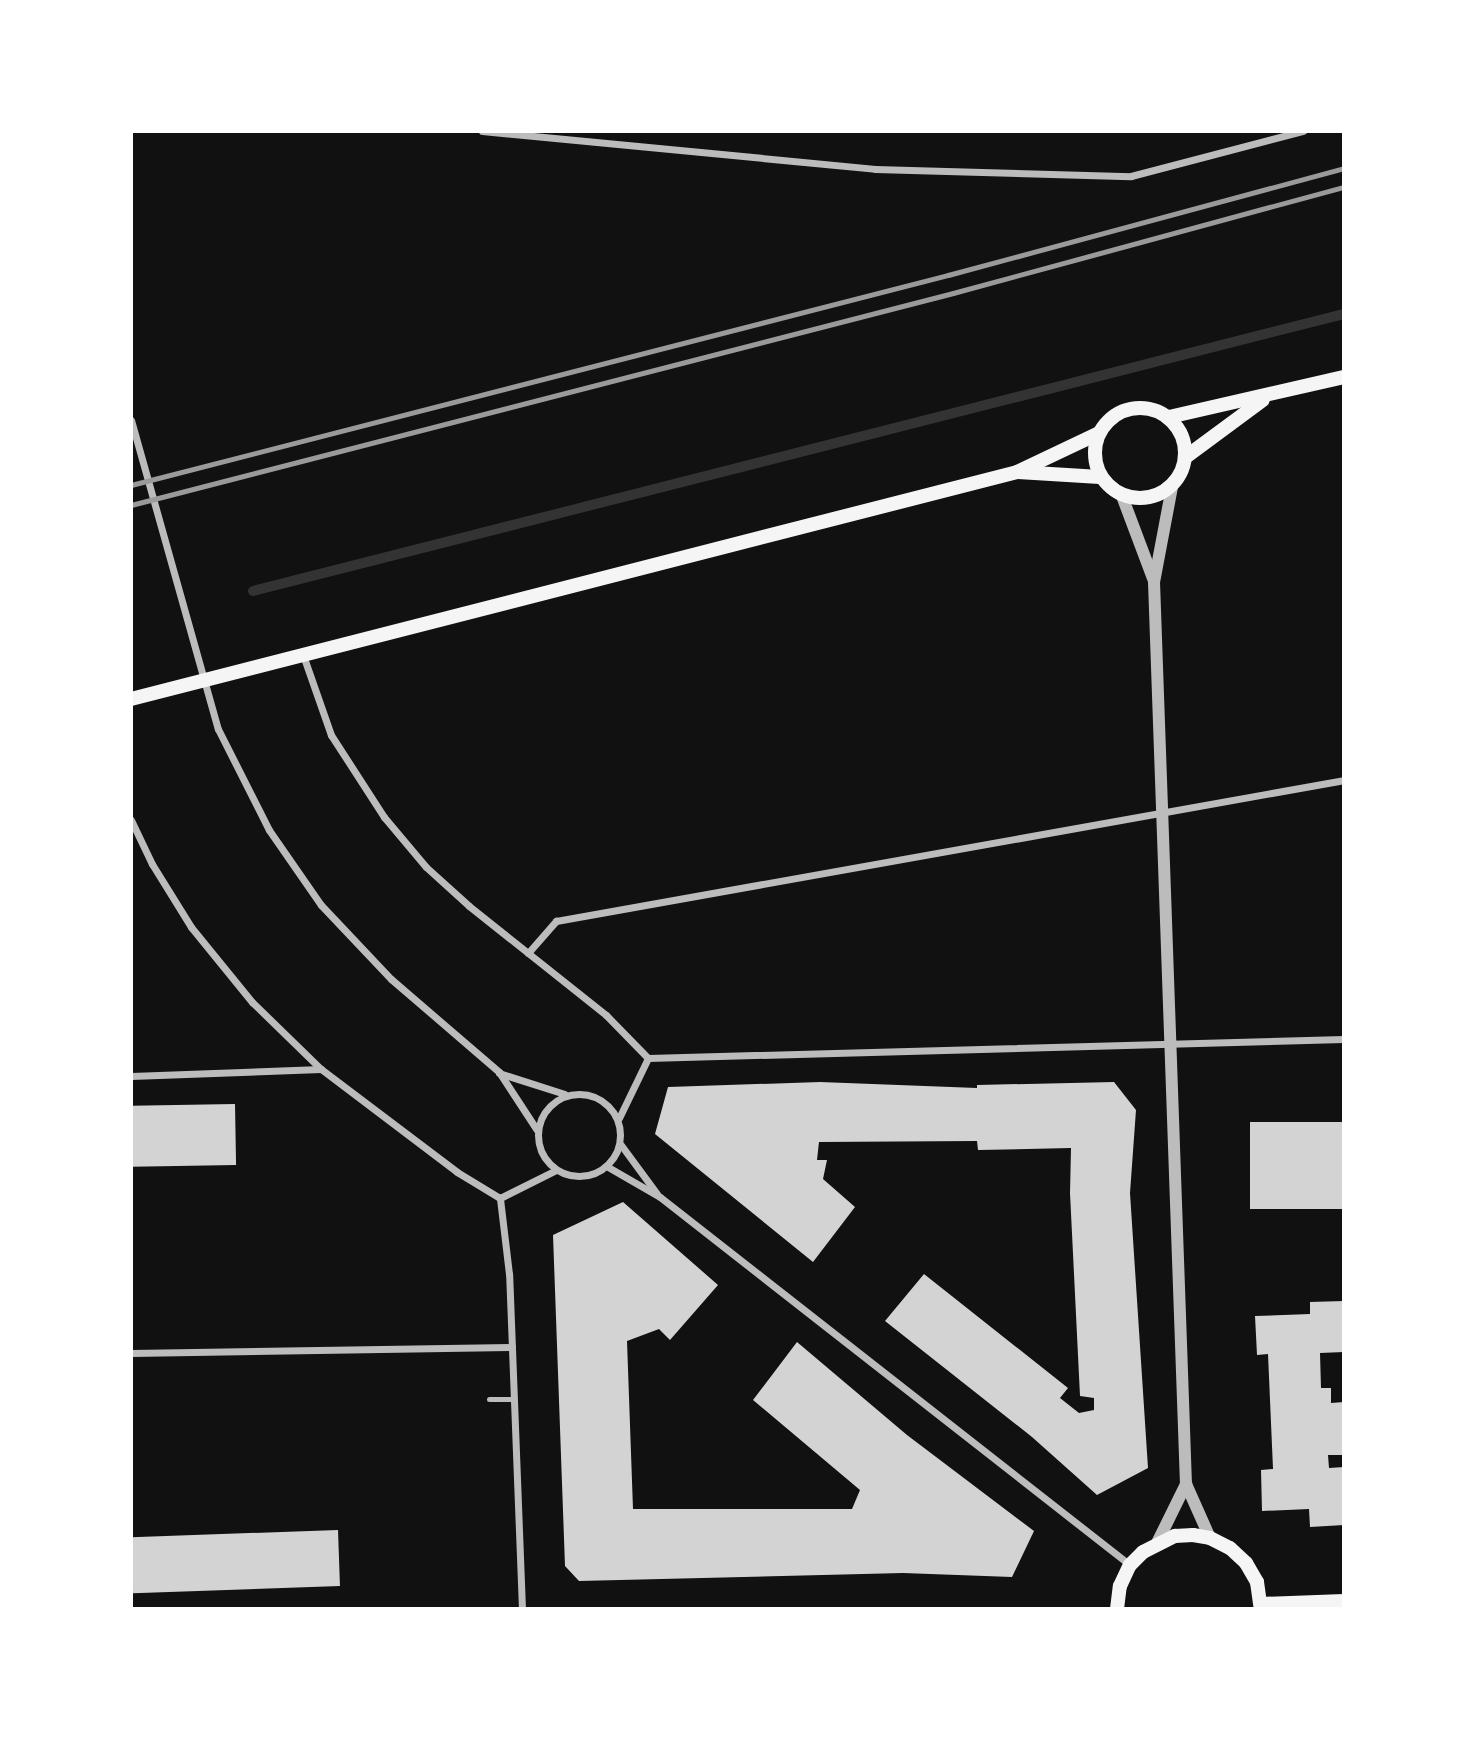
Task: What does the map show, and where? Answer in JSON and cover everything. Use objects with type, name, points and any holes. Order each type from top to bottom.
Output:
[{"type":"main road","points":[[1169,416],[1267,397],[1344,377]]},
{"type":"main road","points":[[1097,434],[1093,456],[1100,477],[1122,496],[1148,499],[1172,487],[1186,456],[1267,397]]},
{"type":"main road","points":[[131,699],[1017,472],[1097,434],[1115,412],[1143,406],[1169,416],[1183,434],[1186,456]]},
{"type":"main road","points":[[1017,472],[1100,477]]},
{"type":"main road","points":[[1116,1609],[1120,1586],[1130,1565],[1158,1541],[1175,1536],[1210,1538],[1230,1548],[1246,1563],[1257,1582],[1261,1606],[1344,1601]]},
{"type":"street","points":[[482,131],[875,169],[1130,176],[1303,131]]},
{"type":"street","points":[[131,420],[146,465],[186,624],[218,729],[269,830],[321,905],[391,979],[499,1072],[537,1130],[541,1153],[556,1170],[582,1177],[608,1167],[621,1145]]},
{"type":"street","points":[[1172,487],[1154,582],[1186,1484],[1210,1538]]},
{"type":"street","points":[[1122,496],[1154,582]]},
{"type":"street","points":[[303,655],[331,735],[384,817],[426,867],[469,906],[607,1015],[648,1058],[1344,1039]]},
{"type":"street","points":[[528,953],[556,921],[1344,780]]},
{"type":"street","points":[[131,820],[152,864],[191,927],[252,1002],[321,1069],[457,1172],[500,1198]]},
{"type":"street","points":[[648,1058],[619,1118],[621,1145],[660,1198]]},
{"type":"street","points":[[131,1076],[321,1069]]},
{"type":"street","points":[[499,1072],[565,1094],[597,1095],[619,1118]]},
{"type":"street","points":[[537,1130],[546,1108],[565,1094]]},
{"type":"street","points":[[608,1167],[660,1198],[1130,1565]]},
{"type":"street","points":[[500,1198],[556,1170]]},
{"type":"street","points":[[500,1198],[509,1274],[522,1609]]},
{"type":"street","points":[[131,1353],[512,1347]]},
{"type":"street","points":[[1158,1541],[1186,1484]]},
{"type":"lane","points":[[489,1399],[514,1399]]},
{"type":"building","points":[[820,1082],[977,1088],[977,1085],[1114,1082],[1136,1110],[1130,1193],[1148,1468],[1097,1495],[1032,1437],[885,1321],[924,1274],[1068,1388],[1060,1398],[1079,1413],[1094,1410],[1094,1398],[1080,1396],[1070,1193],[1071,1148],[978,1150],[977,1141],[819,1142],[817,1160],[827,1160],[823,1179],[855,1207],[813,1262],[655,1134],[668,1087]]},
{"type":"building","points":[[235,1104],[236,1165],[132,1167],[131,1106]]},
{"type":"building","points":[[1250,1122],[1344,1122],[1344,1209],[1250,1209]]},
{"type":"building","points":[[623,1202],[718,1285],[670,1340],[659,1329],[627,1341],[633,1509],[852,1509],[860,1490],[753,1400],[797,1342],[907,1435],[1034,1531],[1012,1577],[903,1573],[579,1581],[565,1566],[553,1235]]},
{"type":"building","points":[[1344,1301],[1344,1352],[1320,1353],[1321,1388],[1331,1388],[1331,1403],[1344,1402],[1344,1455],[1328,1455],[1329,1468],[1344,1467],[1344,1525],[1310,1527],[1309,1509],[1262,1511],[1261,1470],[1273,1469],[1268,1354],[1257,1355],[1255,1316],[1310,1314],[1310,1302]]},
{"type":"building","points":[[338,1530],[340,1586],[133,1593],[131,1537]]},
{"type":"waterway","points":[[253,591],[1344,314]]},
{"type":"railway","points":[[131,485],[948,275],[1344,168]]},
{"type":"railway","points":[[131,505],[953,293],[1344,187]]}]
